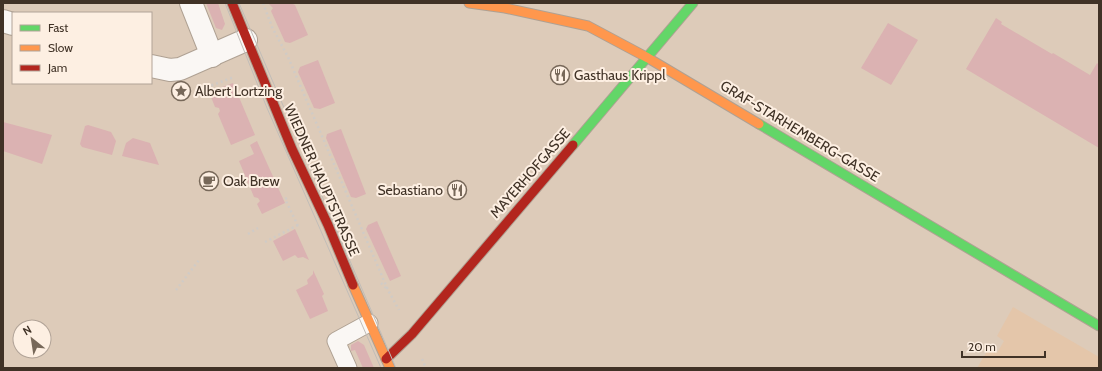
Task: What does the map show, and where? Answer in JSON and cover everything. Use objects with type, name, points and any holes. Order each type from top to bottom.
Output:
[{"type":"street","points":[[191,3],[212,56]]},
{"type":"street","name":"WIEDNER HAUPTSTRASSE","points":[[232,3],[292,149],[328,225],[388,364]]},
{"type":"street","name":"GRAF-STARHEMBERG-GASSE","points":[[469,3],[505,8],[588,26],[648,58],[1099,326]]},
{"type":"street","name":"MAYERHOFGASSE","points":[[388,364],[693,3]]},
{"type":"street","points":[[152,66],[170,70],[180,69],[246,40]]},
{"type":"lane","points":[[348,368],[336,341],[369,323]]},
{"type":"path","points":[[263,3],[272,27],[291,64],[388,290],[412,334],[426,368]]},
{"type":"path","points":[[198,91],[240,74]]},
{"type":"path","points":[[265,242],[302,224]]},
{"type":"path","points":[[248,234],[258,228]]},
{"type":"path","points":[[176,290],[199,260]]},
{"type":"shaded area","points":[[206,3],[218,3],[225,24],[222,30],[216,28]]},
{"type":"shaded area","points":[[268,3],[291,3],[295,5],[308,35],[290,43],[285,42],[271,11],[273,8]]},
{"type":"shaded area","points":[[996,18],[1002,22],[1001,24],[1090,75],[1097,63],[1099,65],[1099,148],[966,69]]},
{"type":"shaded area","points":[[888,23],[918,40],[891,85],[861,68]]},
{"type":"shaded area","points":[[318,60],[335,103],[320,109],[314,108],[298,72],[300,67]]},
{"type":"shaded area","points":[[233,83],[255,135],[231,145],[218,114],[220,111],[219,108],[215,107],[209,92]]},
{"type":"shaded area","points":[[3,122],[52,135],[42,164],[3,151]]},
{"type":"shaded area","points":[[88,125],[111,132],[116,141],[112,155],[82,147],[80,144],[85,126]]},
{"type":"shaded area","points":[[341,129],[366,194],[356,198],[351,197],[326,138],[327,134]]},
{"type":"shaded area","points":[[133,138],[150,143],[159,165],[122,156],[126,143]]},
{"type":"shaded area","points":[[257,141],[285,203],[262,214],[257,204],[260,201],[258,198],[254,197],[239,161],[254,154],[250,145]]},
{"type":"shaded area","points":[[377,221],[401,276],[390,281],[366,229],[368,225]]},
{"type":"shaded area","points":[[295,229],[309,260],[303,257],[298,258],[295,255],[283,261],[273,241]]},
{"type":"shaded area","points":[[313,270],[324,294],[322,296],[328,311],[310,319],[296,290],[308,284],[307,280],[313,274]]},
{"type":"shaded area","points":[[1013,307],[1099,357],[1099,368],[977,368],[989,348],[997,353],[1004,341],[997,336]]},
{"type":"shaded area","points":[[358,341],[364,345],[374,368],[363,368],[355,350],[351,351],[351,345]]},
{"type":"tram line","points":[[225,3],[267,108],[381,368]]},
{"type":"tram line","points":[[239,3],[396,368]]},
{"type":"traffic: fast","points":[[573,145],[693,3]]},
{"type":"traffic: fast","points":[[759,124],[1099,326]]},
{"type":"traffic: slow","points":[[469,3],[505,8],[588,26],[648,58],[759,124]]},
{"type":"traffic: slow","points":[[353,285],[390,368]]},
{"type":"traffic: jam","points":[[232,3],[292,149],[328,225],[353,285]]},
{"type":"traffic: jam","points":[[386,359],[412,334],[573,145]]},
{"type":"place","name":"Gasthaus Krippl","points":[[560,75]]},
{"type":"place","name":"Albert Lortzing","points":[[181,91]]},
{"type":"place","name":"Oak Brew","points":[[209,181]]},
{"type":"place","name":"Sebastiano","points":[[457,190]]}]
